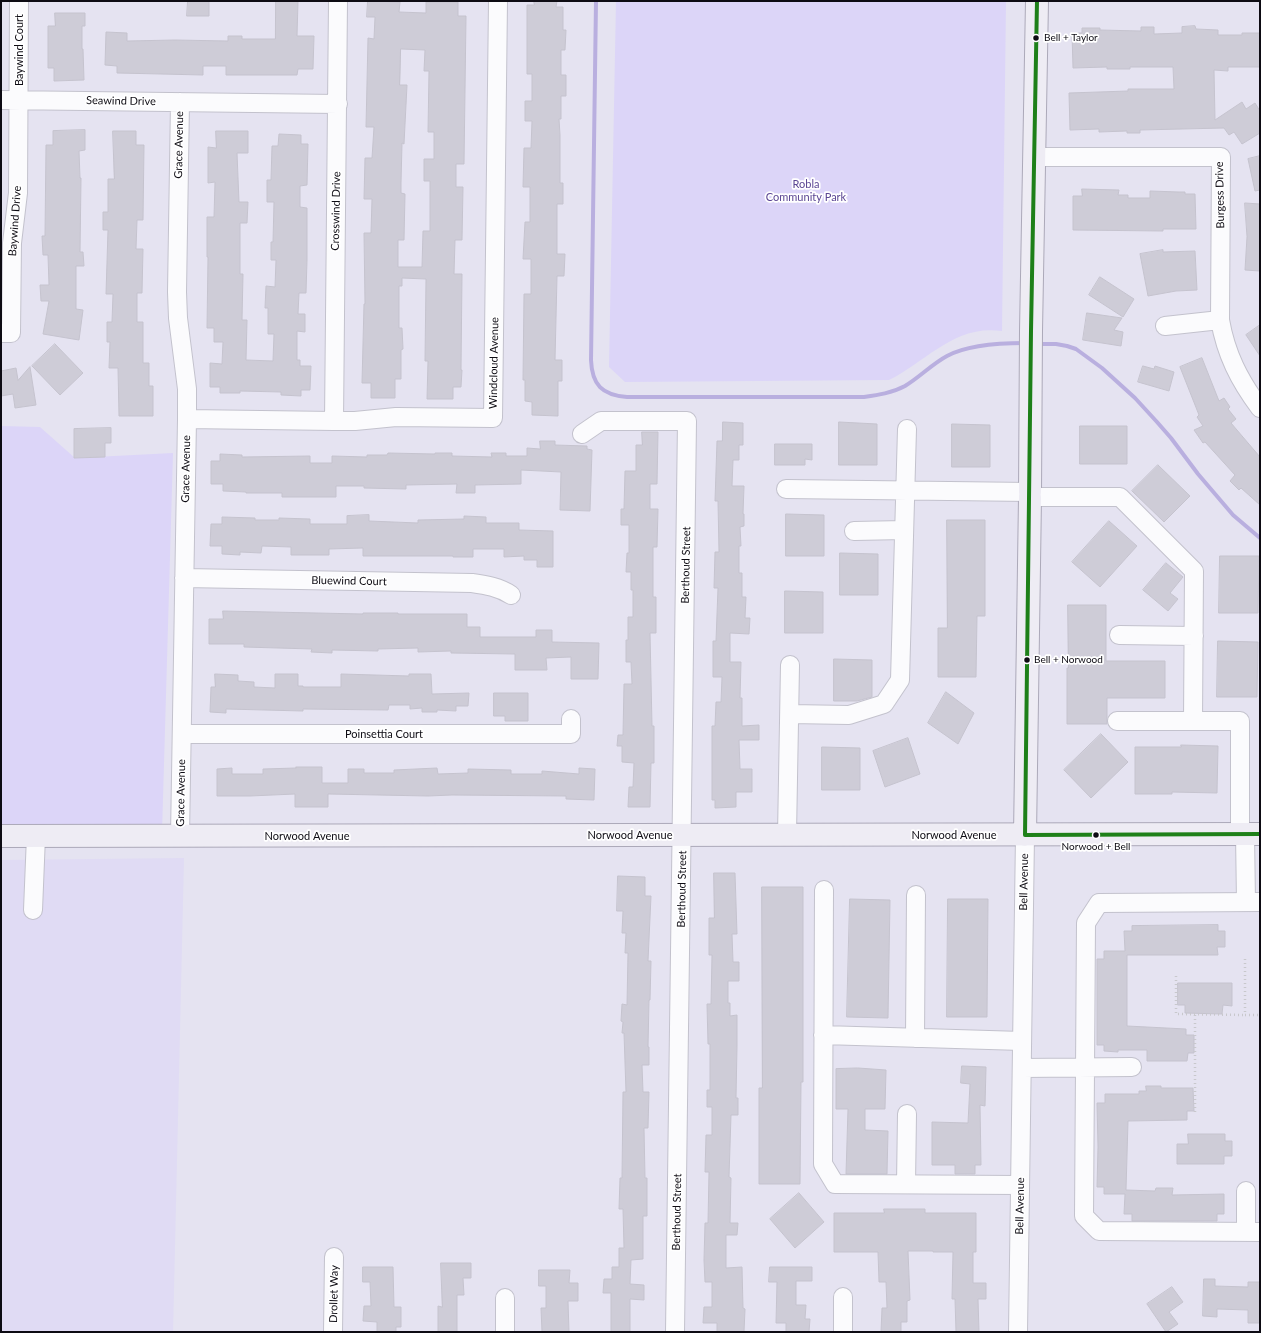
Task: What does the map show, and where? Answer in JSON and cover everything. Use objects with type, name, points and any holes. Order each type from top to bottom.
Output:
[{"type":"main road","name":"Bell Avenue","points":[[1025,835],[1030,495],[1030,366],[1037,1]]},
{"type":"main road","name":"Norwood Avenue","points":[[1,836],[1248,834]]},
{"type":"street","name":"Baywind Court","points":[[10,100],[19,1]]},
{"type":"street","name":"Crosswind Drive","points":[[334,421],[338,1]]},
{"type":"street","name":"Windcloud Avenue","points":[[187,419],[355,421],[396,417],[493,418],[498,1]]},
{"type":"street","name":"Seawind Drive","points":[[10,100],[338,104]]},
{"type":"street","name":"Baywind Drive","points":[[1,333],[11,333],[12,243],[18,193],[10,100]]},
{"type":"street","name":"Grace Avenue","points":[[180,102],[177,292],[178,318],[187,389],[180,836]]},
{"type":"street","name":"Burgess Drive","points":[[1034,157],[1221,157],[1220,320],[1224,340],[1230,358],[1241,379],[1259,405]]},
{"type":"street","points":[[1165,326],[1220,320]]},
{"type":"street","name":"Berthoud Street","points":[[582,434],[601,421],[687,421],[675,1332]]},
{"type":"street","points":[[790,714],[849,715],[884,704],[900,680],[907,429]]},
{"type":"street","points":[[786,489],[906,490],[1120,497],[1194,572],[1193,720]]},
{"type":"street","points":[[854,531],[904,530]]},
{"type":"street","name":"Bluewind Court","points":[[184,578],[472,583],[498,588],[511,595]]},
{"type":"street","points":[[1119,635],[1194,636]]},
{"type":"street","points":[[787,835],[790,665]]},
{"type":"street","name":"Poinsettia Court","points":[[182,734],[571,734],[571,718]]},
{"type":"street","points":[[1117,720],[1240,720],[1253,902],[1099,903],[1086,923],[1084,1216],[1099,1231],[1253,1232],[1246,1191]]},
{"type":"street","name":"Bell Avenue","points":[[1018,1332],[1025,835]]},
{"type":"street","points":[[33,910],[36,836]]},
{"type":"street","points":[[824,890],[823,1164],[835,1184],[1020,1185]]},
{"type":"street","points":[[915,1038],[916,896]]},
{"type":"street","points":[[824,1035],[1022,1041]]},
{"type":"street","points":[[1022,1068],[1132,1067]]},
{"type":"street","points":[[906,1184],[907,1114]]},
{"type":"street","name":"Drollet Way","points":[[333,1332],[334,1257]]},
{"type":"street","points":[[843,1332],[844,1297]]},
{"type":"street","points":[[505,1298],[505,1332]]},
{"type":"path","points":[[1246,959],[1246,1015]]},
{"type":"path","points":[[1176,976],[1176,1014],[1260,1015]]},
{"type":"path","points":[[1195,1015],[1195,1114]]},
{"type":"shaded area","points":[[184,858],[173,1332],[1,1332],[1,860]]},
{"type":"green space","name":"Robla Community Park","points":[[616,1],[1006,1],[1002,331],[985,330],[956,338],[889,380],[625,382],[609,367]]},
{"type":"green space","points":[[1,426],[40,427],[75,458],[173,453],[162,833],[1,834]]},
{"type":"building","points":[[188,1],[209,1],[209,16],[187,16]]},
{"type":"building","points":[[276,1],[298,1],[297,36],[314,36],[313,69],[298,69],[297,75],[226,75],[226,66],[203,66],[203,75],[117,73],[117,66],[105,65],[106,32],[127,33],[127,41],[228,41],[228,36],[242,36],[242,39],[275,39]]},
{"type":"building","points":[[368,1],[400,2],[399,12],[426,13],[426,2],[458,2],[458,16],[466,16],[464,164],[456,164],[456,187],[463,187],[462,240],[455,240],[454,274],[462,274],[462,370],[461,387],[453,387],[453,399],[427,399],[428,361],[425,361],[426,279],[402,278],[402,286],[399,286],[399,328],[402,328],[403,349],[401,350],[401,379],[395,379],[395,398],[371,398],[371,383],[362,383],[365,304],[364,233],[371,233],[372,199],[364,199],[365,158],[372,158],[374,127],[366,127],[368,38],[374,39],[375,17],[367,17]],"holes":[[[401,49],[425,50],[424,71],[429,71],[428,132],[434,132],[434,159],[424,159],[424,181],[430,181],[430,231],[423,231],[422,267],[398,267],[398,240],[404,240],[405,194],[401,193],[401,183],[402,143],[404,144],[407,85],[400,85]]]},
{"type":"building","points":[[534,1],[557,1],[556,7],[563,7],[563,30],[566,30],[565,50],[561,50],[561,75],[566,75],[566,96],[561,96],[561,119],[559,119],[560,183],[563,183],[563,204],[557,204],[557,254],[565,254],[564,276],[557,276],[555,360],[562,360],[562,381],[558,381],[558,416],[532,415],[532,402],[525,401],[525,380],[523,380],[524,294],[531,294],[531,259],[523,259],[525,222],[530,222],[530,187],[523,187],[524,148],[531,148],[532,121],[525,121],[525,101],[532,101],[532,74],[527,74],[527,5],[534,5]]},
{"type":"building","points":[[55,13],[85,13],[85,26],[82,26],[84,80],[54,81],[54,68],[48,68],[48,26],[55,26]]},
{"type":"building","points":[[1195,26],[1196,29],[1218,30],[1218,35],[1260,33],[1260,67],[1228,67],[1228,71],[1214,70],[1215,120],[1242,102],[1246,109],[1255,103],[1260,111],[1260,133],[1242,144],[1234,132],[1229,135],[1224,128],[1140,130],[1140,133],[1127,133],[1127,131],[1099,132],[1099,129],[1070,130],[1069,93],[1128,91],[1128,89],[1174,89],[1173,67],[1130,67],[1130,69],[1107,69],[1107,67],[1073,68],[1072,33],[1082,33],[1082,28],[1141,31],[1141,27],[1154,27],[1154,34],[1182,33],[1182,27]]},
{"type":"building","points":[[85,130],[85,150],[79,151],[81,178],[80,252],[83,252],[84,266],[76,266],[76,309],[83,310],[79,340],[43,334],[49,301],[41,301],[40,285],[49,285],[48,255],[43,255],[42,236],[45,236],[46,145],[53,145],[53,131]]},
{"type":"building","points":[[113,131],[136,131],[136,145],[144,145],[143,220],[137,220],[136,249],[143,249],[142,293],[137,293],[137,322],[143,322],[143,363],[149,363],[149,386],[153,386],[153,416],[119,416],[118,368],[109,368],[110,342],[107,342],[107,322],[112,322],[113,294],[106,294],[108,230],[103,230],[103,212],[108,212],[108,179],[114,179]]},
{"type":"building","points":[[216,131],[248,131],[248,153],[237,153],[239,202],[248,202],[247,223],[240,223],[240,274],[243,274],[242,320],[247,320],[246,360],[273,361],[274,334],[268,334],[268,308],[265,308],[266,286],[275,287],[276,260],[271,260],[274,202],[267,202],[267,180],[271,180],[272,146],[278,146],[279,134],[301,135],[301,144],[308,144],[307,185],[300,186],[300,207],[307,208],[307,260],[306,293],[299,293],[298,314],[305,314],[305,332],[297,331],[297,360],[300,360],[300,366],[311,366],[310,390],[301,390],[301,396],[281,395],[281,392],[240,391],[240,393],[220,393],[220,387],[210,387],[210,363],[222,364],[223,342],[214,342],[214,328],[207,328],[207,217],[214,217],[215,182],[208,183],[208,147],[216,148]]},
{"type":"building","points":[[1260,156],[1260,190],[1255,191],[1248,159]]},
{"type":"building","points":[[1082,189],[1119,190],[1118,195],[1128,195],[1128,198],[1150,198],[1150,191],[1185,192],[1185,194],[1195,194],[1196,229],[1163,229],[1163,231],[1073,230],[1073,196],[1082,196]]},
{"type":"building","points":[[1245,203],[1260,204],[1260,271],[1245,270],[1247,237]]},
{"type":"building","points":[[1163,250],[1163,252],[1195,251],[1197,290],[1176,291],[1148,296],[1140,254]]},
{"type":"building","points":[[1100,277],[1134,299],[1123,317],[1089,295]]},
{"type":"building","points":[[1087,313],[1122,318],[1114,330],[1123,332],[1121,346],[1083,340]]},
{"type":"building","points":[[1260,325],[1260,356],[1246,335]]},
{"type":"building","points":[[55,344],[83,373],[60,395],[32,366]]},
{"type":"building","points":[[1202,358],[1219,401],[1224,398],[1230,407],[1228,409],[1236,419],[1231,423],[1260,457],[1260,505],[1241,488],[1239,490],[1230,481],[1235,475],[1205,442],[1203,443],[1194,430],[1203,426],[1197,417],[1199,415],[1180,367]]},
{"type":"building","points":[[1143,366],[1154,369],[1155,366],[1174,372],[1169,391],[1138,382]]},
{"type":"building","points":[[30,367],[36,405],[15,408],[13,394],[1,396],[1,371],[16,368],[18,380]]},
{"type":"building","points":[[723,422],[743,423],[743,445],[739,445],[739,460],[733,460],[732,486],[744,486],[744,526],[740,527],[741,546],[739,546],[739,573],[742,573],[742,597],[746,597],[745,618],[750,618],[749,634],[730,633],[730,662],[741,662],[740,698],[742,698],[742,726],[759,725],[759,740],[739,740],[740,769],[752,769],[752,792],[736,792],[736,807],[715,808],[715,800],[712,800],[712,726],[715,726],[716,702],[721,702],[722,677],[713,677],[713,641],[716,641],[718,588],[714,588],[715,552],[719,552],[718,501],[715,501],[717,441],[722,441]]},
{"type":"building","points":[[839,422],[877,424],[877,465],[839,465]]},
{"type":"building","points":[[952,424],[990,425],[990,467],[952,467]]},
{"type":"building","points":[[1080,426],[1127,426],[1127,464],[1080,464]]},
{"type":"building","points":[[111,428],[111,443],[105,443],[105,457],[74,458],[74,429]]},
{"type":"building","points":[[642,432],[658,432],[657,484],[650,484],[650,509],[658,509],[657,547],[653,547],[653,597],[656,597],[656,633],[650,633],[654,763],[651,763],[650,807],[628,807],[629,787],[633,787],[634,763],[622,762],[622,746],[617,746],[618,735],[623,735],[624,684],[632,684],[631,662],[626,662],[626,640],[628,640],[628,617],[633,617],[633,590],[631,590],[631,572],[626,572],[627,553],[629,553],[629,525],[621,525],[621,509],[624,509],[625,471],[636,471],[636,445],[642,445]]},
{"type":"building","points":[[540,441],[555,441],[555,445],[587,446],[587,449],[592,450],[590,511],[560,510],[561,472],[521,470],[521,484],[475,485],[475,493],[456,493],[457,484],[406,485],[406,489],[336,486],[336,497],[282,497],[282,493],[246,493],[223,491],[223,484],[211,484],[211,461],[220,461],[220,454],[242,455],[242,457],[310,456],[310,463],[332,463],[332,456],[367,457],[367,455],[387,455],[388,453],[452,453],[452,456],[492,457],[491,453],[506,453],[506,456],[527,456],[527,448],[540,449]]},
{"type":"building","points":[[775,444],[812,444],[812,460],[805,459],[805,465],[775,465]]},
{"type":"building","points":[[1158,465],[1190,496],[1164,522],[1132,491]]},
{"type":"building","points":[[786,514],[824,515],[824,556],[786,556]]},
{"type":"building","points":[[369,515],[369,521],[418,523],[418,520],[464,519],[464,516],[486,517],[486,523],[519,523],[519,530],[553,531],[553,567],[537,567],[537,560],[524,560],[524,556],[504,557],[504,549],[473,549],[473,557],[363,556],[363,548],[329,549],[329,555],[291,555],[291,547],[262,546],[261,553],[240,552],[240,555],[222,554],[222,546],[210,546],[211,524],[222,524],[222,517],[255,518],[255,520],[279,520],[279,518],[310,519],[310,524],[347,524],[347,516]]},
{"type":"building","points":[[947,520],[985,520],[985,616],[977,616],[976,677],[938,677],[938,628],[947,628]]},
{"type":"building","points":[[1109,521],[1137,546],[1100,587],[1072,562]]},
{"type":"building","points":[[840,553],[878,554],[878,595],[840,595]]},
{"type":"building","points":[[1220,556],[1259,556],[1258,613],[1219,613]]},
{"type":"building","points":[[1166,563],[1183,577],[1170,593],[1178,599],[1168,611],[1143,590]]},
{"type":"building","points":[[785,591],[823,592],[823,633],[785,633]]},
{"type":"building","points":[[1068,605],[1106,605],[1106,661],[1165,661],[1165,698],[1107,698],[1107,724],[1067,724]]},
{"type":"building","points":[[223,611],[363,614],[467,614],[467,627],[480,627],[480,637],[536,637],[536,630],[552,630],[552,642],[599,643],[598,679],[571,679],[571,657],[546,658],[547,670],[515,670],[515,654],[451,653],[451,651],[418,652],[418,648],[378,649],[378,651],[332,650],[332,653],[311,652],[312,649],[244,647],[244,644],[209,644],[209,619],[223,619]]},
{"type":"building","points":[[1218,641],[1258,642],[1257,697],[1217,697]]},
{"type":"building","points":[[834,659],[872,660],[872,697],[857,701],[834,701]]},
{"type":"building","points":[[215,674],[238,675],[238,681],[254,682],[254,687],[275,688],[275,674],[298,674],[298,686],[303,687],[341,687],[341,674],[409,676],[409,674],[431,674],[432,694],[469,693],[468,706],[456,706],[456,711],[437,710],[437,712],[422,712],[422,708],[410,709],[410,705],[389,705],[388,710],[303,709],[303,711],[226,709],[226,713],[210,712],[211,687],[215,687]]},
{"type":"building","points":[[946,692],[974,713],[958,744],[928,723]]},
{"type":"building","points":[[494,693],[528,693],[528,721],[505,721],[505,716],[494,716]]},
{"type":"building","points":[[1101,734],[1128,762],[1091,798],[1064,770]]},
{"type":"building","points":[[908,738],[920,774],[885,787],[873,751]]},
{"type":"building","points":[[1181,745],[1218,746],[1217,793],[1172,792],[1172,794],[1135,794],[1135,747],[1181,747]]},
{"type":"building","points":[[822,747],[860,748],[860,790],[822,790]]},
{"type":"building","points":[[322,767],[322,783],[348,783],[348,769],[364,769],[364,773],[394,773],[394,770],[437,768],[438,774],[468,773],[468,769],[511,770],[511,774],[542,774],[542,771],[579,774],[579,768],[595,769],[594,800],[566,799],[566,796],[328,794],[328,807],[295,807],[295,794],[217,796],[217,769],[232,768],[232,774],[263,774],[263,769]]},
{"type":"building","points":[[714,873],[735,873],[737,934],[732,934],[733,962],[739,962],[739,981],[728,981],[728,1003],[730,1003],[730,1016],[737,1015],[736,1098],[738,1098],[738,1115],[731,1115],[729,1177],[731,1178],[730,1223],[738,1223],[737,1235],[726,1235],[726,1268],[742,1267],[743,1308],[745,1309],[744,1332],[717,1332],[717,1323],[703,1323],[704,1307],[712,1307],[712,1282],[705,1282],[704,1260],[705,1223],[708,1223],[709,1172],[705,1172],[706,1135],[712,1135],[712,1107],[707,1107],[707,1090],[710,1090],[710,1044],[708,1044],[707,1004],[711,1004],[712,955],[709,955],[709,918],[714,918]]},
{"type":"building","points":[[618,876],[645,877],[645,896],[651,896],[648,961],[651,961],[648,1047],[649,1065],[642,1065],[643,1092],[649,1092],[648,1128],[644,1128],[645,1178],[647,1178],[647,1216],[643,1216],[643,1259],[631,1260],[630,1284],[644,1285],[644,1300],[630,1299],[630,1332],[611,1332],[611,1293],[603,1293],[604,1279],[612,1279],[612,1267],[619,1267],[619,1248],[624,1248],[623,1209],[619,1209],[620,1178],[622,1178],[623,1092],[626,1092],[624,1033],[622,1033],[623,1022],[621,1021],[622,1004],[627,1005],[628,953],[625,953],[626,933],[622,933],[623,911],[617,911]]},
{"type":"building","points":[[762,887],[803,887],[803,1082],[801,1082],[800,1184],[759,1184],[759,1088],[762,1088]]},
{"type":"building","points":[[850,899],[890,900],[888,1018],[847,1017]]},
{"type":"building","points":[[948,899],[988,899],[987,1017],[947,1017]]},
{"type":"building","points":[[1218,925],[1218,931],[1225,931],[1225,947],[1217,947],[1218,955],[1127,955],[1127,1026],[1186,1029],[1186,1035],[1194,1035],[1194,1053],[1188,1053],[1187,1061],[1147,1061],[1147,1050],[1118,1050],[1118,1052],[1104,1051],[1104,1045],[1097,1045],[1097,959],[1104,959],[1104,951],[1125,951],[1124,931],[1132,931],[1132,926]]},
{"type":"building","points":[[1178,983],[1232,983],[1232,1006],[1223,1005],[1222,1014],[1185,1013],[1185,1005],[1178,1005]]},
{"type":"building","points":[[962,1066],[986,1067],[985,1106],[980,1105],[981,1165],[975,1165],[975,1174],[955,1174],[955,1165],[932,1165],[932,1122],[968,1123],[970,1084],[961,1083]]},
{"type":"building","points":[[858,1068],[886,1070],[885,1109],[865,1109],[865,1130],[888,1131],[887,1174],[846,1174],[848,1109],[836,1109],[836,1069]]},
{"type":"building","points":[[1146,1086],[1161,1086],[1161,1088],[1193,1088],[1194,1111],[1187,1111],[1187,1120],[1128,1121],[1126,1190],[1155,1191],[1156,1188],[1173,1188],[1172,1195],[1224,1194],[1224,1214],[1217,1214],[1217,1221],[1132,1221],[1132,1214],[1124,1214],[1125,1194],[1104,1194],[1104,1187],[1097,1187],[1097,1103],[1105,1103],[1105,1094],[1139,1094],[1139,1091],[1146,1091]]},
{"type":"building","points":[[1188,1134],[1225,1134],[1225,1141],[1232,1141],[1232,1156],[1224,1156],[1224,1164],[1177,1164],[1177,1144],[1188,1144]]},
{"type":"building","points":[[799,1193],[824,1222],[795,1248],[770,1219]]},
{"type":"building","points":[[884,1209],[925,1209],[925,1213],[976,1213],[976,1252],[973,1252],[973,1283],[986,1283],[986,1299],[978,1299],[979,1332],[956,1332],[955,1299],[952,1299],[953,1252],[908,1251],[910,1300],[907,1301],[907,1322],[901,1322],[901,1332],[881,1332],[882,1308],[887,1308],[886,1282],[879,1282],[878,1252],[834,1252],[834,1213],[884,1213]]},
{"type":"building","points":[[441,1263],[471,1263],[471,1278],[463,1278],[464,1295],[457,1295],[457,1332],[438,1332],[438,1306],[442,1307]]},
{"type":"building","points":[[363,1267],[393,1267],[394,1307],[401,1307],[401,1327],[396,1327],[396,1332],[377,1332],[377,1322],[363,1321],[364,1306],[371,1306],[370,1282],[363,1282]]},
{"type":"building","points":[[770,1267],[812,1267],[812,1281],[796,1281],[796,1305],[806,1305],[805,1319],[810,1319],[809,1332],[786,1332],[786,1323],[776,1323],[777,1282],[769,1282]]},
{"type":"building","points":[[539,1270],[570,1270],[569,1283],[578,1283],[578,1301],[568,1301],[569,1332],[542,1332],[541,1308],[546,1308],[546,1286],[539,1286]]},
{"type":"building","points":[[1204,1279],[1215,1279],[1215,1286],[1248,1287],[1248,1282],[1260,1282],[1260,1323],[1248,1323],[1248,1310],[1217,1309],[1217,1317],[1203,1316]]},
{"type":"building","points":[[1172,1287],[1183,1302],[1169,1312],[1178,1324],[1166,1332],[1147,1304]]},
{"type":"waterway","points":[[596,1],[591,360],[596,382],[605,391],[618,396],[627,397],[864,397],[890,392],[905,386],[942,359],[955,352],[985,345],[1025,343]]},
{"type":"waterway","points":[[1038,344],[1056,344],[1076,349],[1102,368],[1135,398],[1157,422],[1233,515],[1260,538]]},
{"type":"transit line","points":[[1037,1],[1031,331],[1025,835],[1260,834]]},
{"type":"place","name":"Bell + Taylor","points":[[1036,38]]},
{"type":"place","name":"Bell + Norwood","points":[[1027,660]]},
{"type":"place","name":"Norwood + Bell","points":[[1096,835]]}]
